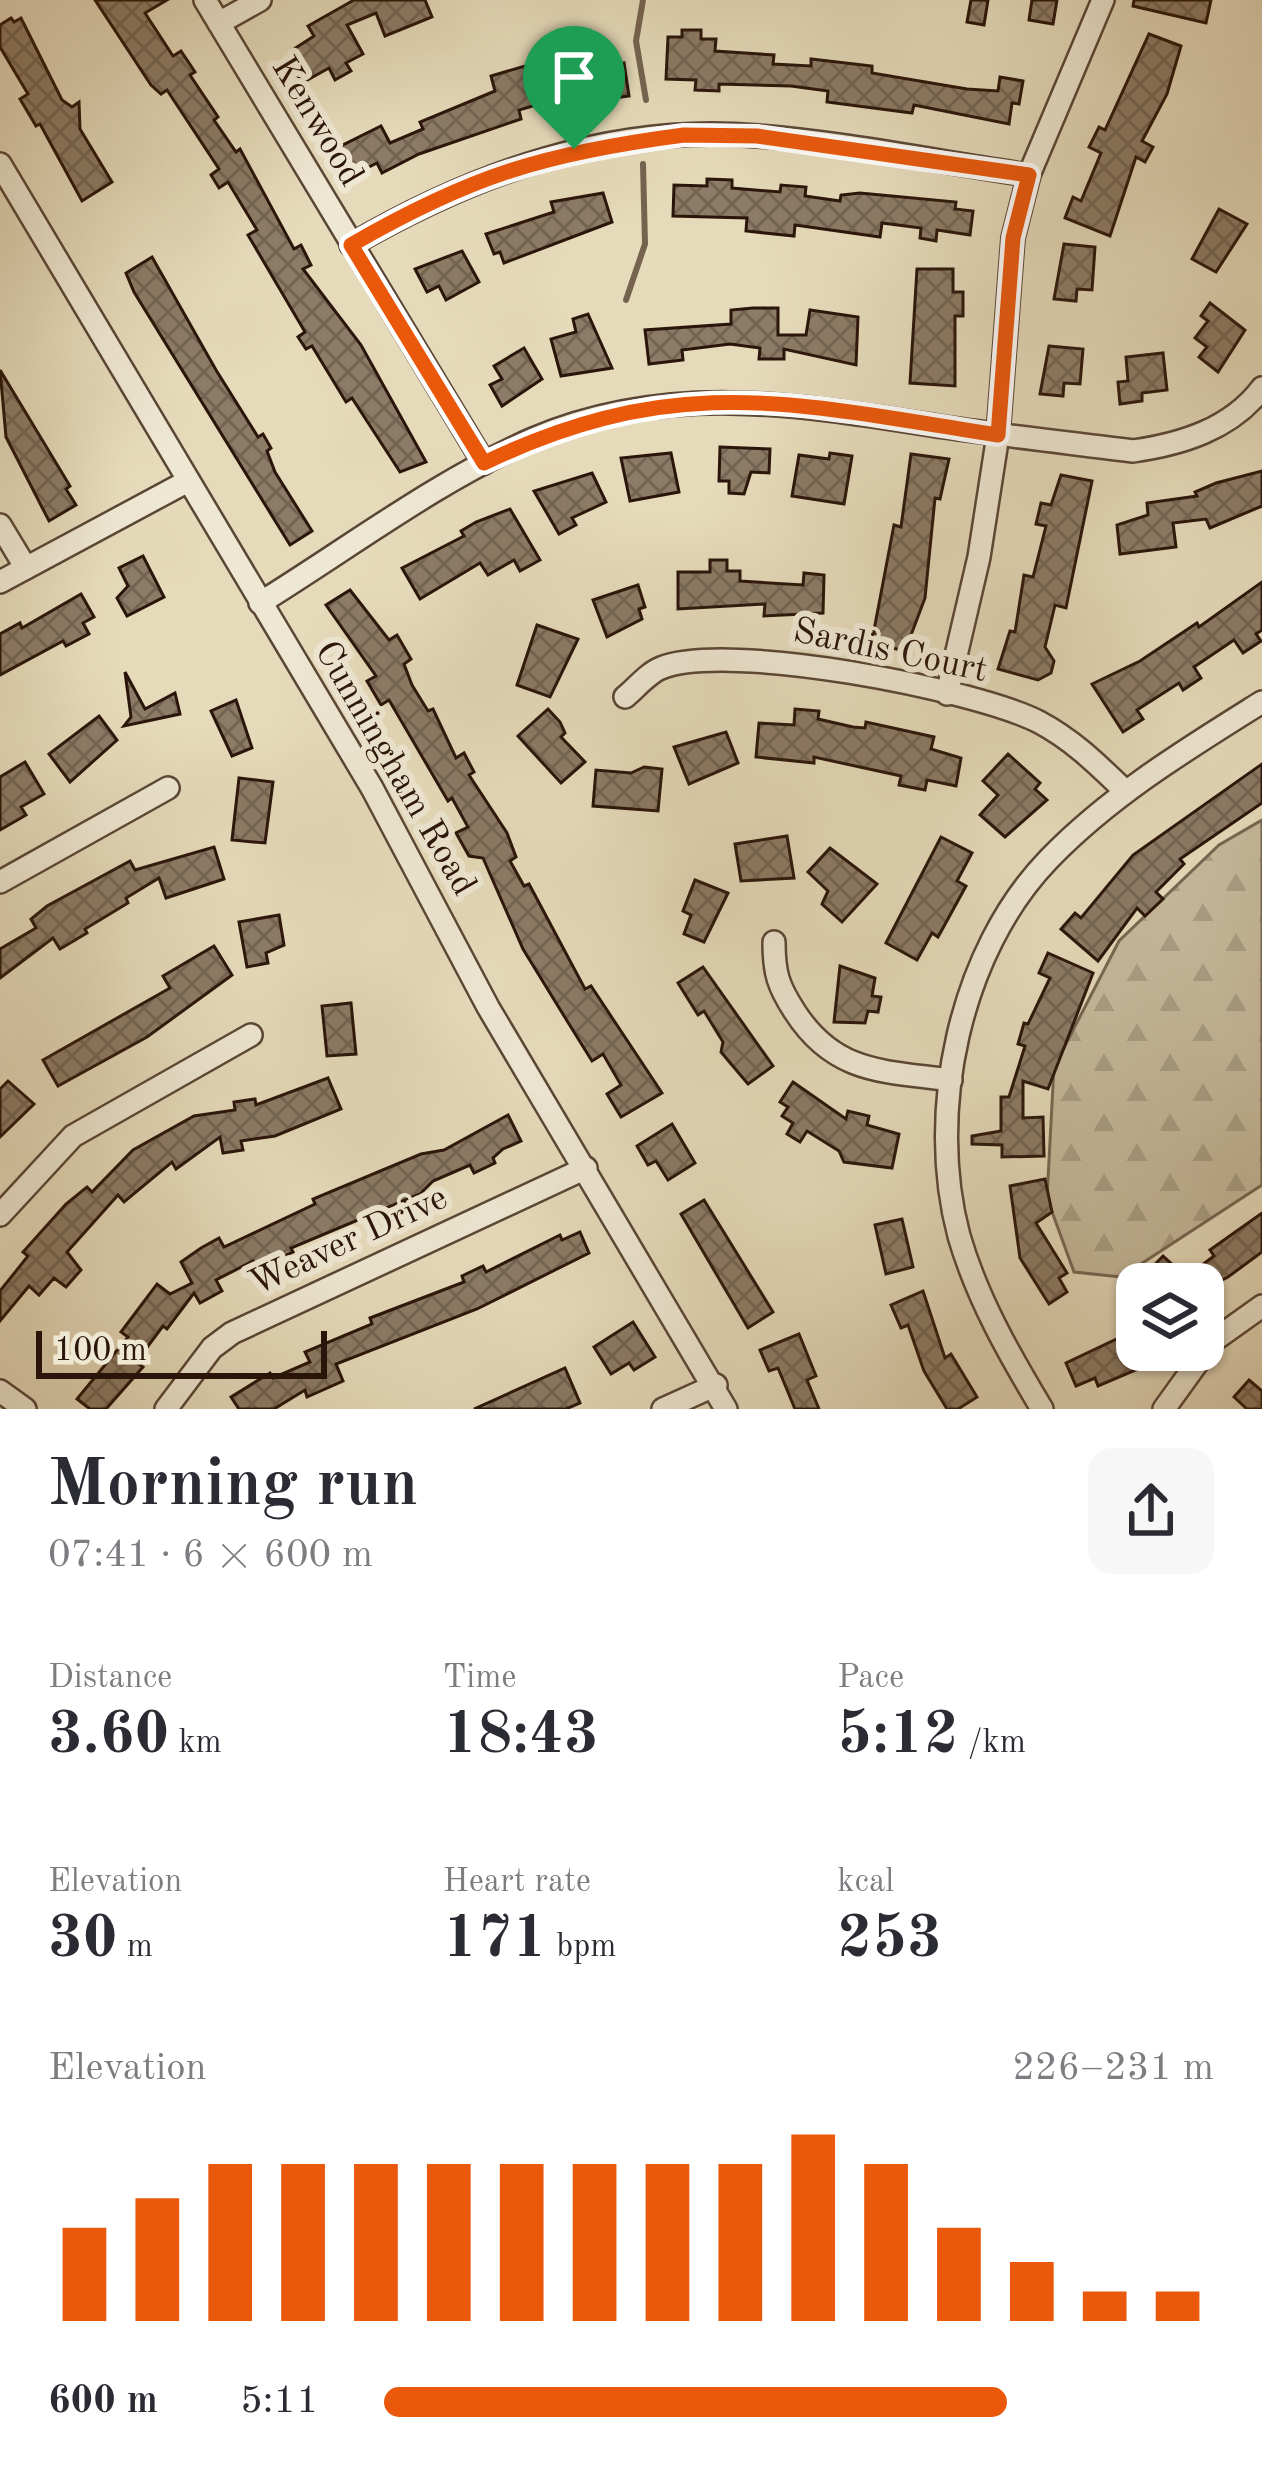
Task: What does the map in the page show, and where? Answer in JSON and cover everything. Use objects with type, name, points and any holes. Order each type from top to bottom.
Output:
[{"type":"street","name":"Kenwood","points":[[205,0],[484,463]]},
{"type":"street","points":[[219,23],[260,0]]},
{"type":"street","points":[[947,694],[979,557],[998,435],[1013,238],[1029,175],[1103,0]]},
{"type":"street","points":[[351,245],[424,203],[497,172],[574,149],[684,135],[757,136],[1029,175]]},
{"type":"street","name":"Cunningham Road","points":[[0,164],[372,788],[488,1007],[716,1385],[725,1409]]},
{"type":"street","points":[[260,603],[484,463],[596,417],[712,399],[783,402],[1133,451],[1175,445],[1219,425],[1262,388]]},
{"type":"street","points":[[0,582],[188,482]]},
{"type":"street","points":[[0,525],[26,568]]},
{"type":"street","name":"Sardis Court","points":[[625,697],[661,668],[758,658],[947,694],[1036,720],[1083,749],[1125,791]]},
{"type":"street","points":[[1042,1409],[998,1335],[959,1236],[948,1165],[951,1080],[963,1012],[997,933],[1046,861],[1125,791],[1262,702]]},
{"type":"street","points":[[0,882],[168,788]]},
{"type":"street","points":[[774,942],[774,979],[811,1037],[841,1060],[951,1080]]},
{"type":"street","points":[[0,1214],[73,1136],[251,1035]]},
{"type":"street","name":"Weaver Drive","points":[[166,1409],[212,1348],[232,1333],[586,1168]]},
{"type":"street","points":[[1164,1409],[1214,1342],[1262,1306]]},
{"type":"street","points":[[663,1409],[716,1385]]},
{"type":"street","points":[[0,1391],[25,1409]]},
{"type":"green space","points":[[1262,820],[1262,1185],[1142,1263],[1116,1263],[1116,1276],[1074,1272],[1047,1198],[1054,1067],[1119,941],[1219,845]]},
{"type":"building","points":[[95,0],[167,0],[145,13],[173,56],[181,51],[195,72],[190,75],[218,117],[214,120],[236,152],[240,149],[294,249],[301,245],[311,265],[303,269],[361,345],[426,462],[400,472],[352,398],[346,402],[312,346],[306,349],[298,337],[305,332],[248,235],[257,230],[228,182],[219,188],[211,175],[219,169],[167,90],[161,94],[151,85]]},
{"type":"building","points":[[354,0],[425,0],[432,17],[385,36],[376,13],[347,25],[363,54],[346,63],[351,71],[335,80],[329,68],[302,83],[289,60],[295,57],[291,51],[314,36],[308,26]]},
{"type":"building","points":[[971,0],[988,0],[984,25],[967,22]]},
{"type":"building","points":[[1032,0],[1057,0],[1053,24],[1029,20]]},
{"type":"building","points":[[1134,0],[1211,0],[1206,23],[1133,6]]},
{"type":"building","points":[[11,18],[14,22],[21,18],[62,100],[72,107],[79,102],[80,129],[112,182],[82,201],[40,124],[36,126],[20,99],[28,94],[0,47],[0,25]]},
{"type":"building","points":[[682,30],[701,30],[701,39],[716,39],[715,51],[774,55],[773,64],[811,66],[811,59],[872,66],[872,73],[967,89],[998,91],[1000,77],[1023,81],[1019,104],[1012,103],[1009,124],[914,105],[912,113],[827,102],[828,91],[791,86],[719,84],[719,91],[695,90],[696,80],[666,79],[668,37],[682,37]]},
{"type":"building","points":[[1149,34],[1181,46],[1167,94],[1142,141],[1153,147],[1145,162],[1136,157],[1110,236],[1065,218],[1073,197],[1081,201],[1101,153],[1089,147],[1099,127],[1105,130]]},
{"type":"building","points":[[535,63],[546,102],[519,110],[521,119],[419,154],[382,173],[377,163],[355,174],[341,146],[381,126],[390,143],[423,129],[420,122],[495,91],[491,76]]},
{"type":"building","points":[[624,63],[629,96],[576,103],[572,80],[590,77],[589,68]]},
{"type":"building","points":[[707,179],[732,180],[732,188],[780,192],[781,185],[806,187],[805,196],[840,201],[841,195],[860,193],[956,202],[955,209],[973,211],[970,235],[937,230],[936,241],[920,238],[921,228],[882,223],[880,237],[795,225],[794,236],[746,231],[747,218],[673,216],[674,185],[707,186]]},
{"type":"building","points":[[603,193],[612,222],[504,263],[500,252],[494,254],[486,234],[554,212],[551,202]]},
{"type":"building","points":[[1219,209],[1247,224],[1216,272],[1192,259]]},
{"type":"building","points":[[1064,244],[1095,247],[1092,290],[1077,289],[1076,301],[1054,299]]},
{"type":"building","points":[[462,251],[479,282],[446,300],[439,286],[427,292],[415,269]]},
{"type":"building","points":[[152,257],[258,437],[263,434],[275,472],[312,531],[290,545],[134,292],[126,273]]},
{"type":"building","points":[[917,269],[953,269],[953,292],[963,292],[963,316],[955,316],[955,386],[910,383]]},
{"type":"building","points":[[1210,303],[1245,330],[1218,372],[1199,357],[1207,347],[1195,338],[1208,321],[1201,316]]},
{"type":"building","points":[[778,308],[778,335],[806,335],[810,310],[858,317],[856,365],[784,349],[784,359],[759,359],[760,348],[730,344],[682,350],[683,360],[649,364],[645,330],[731,324],[731,310]]},
{"type":"building","points":[[588,314],[612,368],[561,376],[551,339],[576,332],[573,319]]},
{"type":"building","points":[[1049,346],[1083,349],[1080,384],[1064,383],[1063,396],[1040,394]]},
{"type":"building","points":[[524,348],[542,379],[502,406],[490,385],[502,379],[494,366]]},
{"type":"building","points":[[1163,353],[1167,390],[1142,393],[1142,401],[1120,404],[1118,382],[1128,381],[1126,357]]},
{"type":"building","points":[[0,370],[70,486],[66,489],[76,505],[49,521],[6,437]]},
{"type":"building","points":[[720,447],[770,449],[769,473],[751,472],[744,494],[729,493],[729,481],[719,481]]},
{"type":"building","points":[[671,453],[679,492],[630,501],[621,458]]},
{"type":"building","points":[[830,453],[852,456],[844,504],[792,496],[799,455],[829,459]]},
{"type":"building","points":[[911,454],[949,459],[940,499],[935,498],[925,598],[905,651],[875,644],[874,630],[894,525],[901,527]]},
{"type":"building","points":[[1262,471],[1262,506],[1210,528],[1206,519],[1173,523],[1176,547],[1120,554],[1117,525],[1148,515],[1147,503],[1197,496],[1195,492],[1216,483]]},
{"type":"building","points":[[592,473],[606,502],[572,518],[576,525],[559,534],[534,491]]},
{"type":"building","points":[[1061,475],[1092,481],[1066,608],[1055,605],[1045,647],[1054,661],[1051,673],[1038,680],[998,669],[1010,631],[1015,632],[1024,575],[1033,577],[1046,526],[1036,524],[1041,503],[1051,505]]},
{"type":"building","points":[[510,509],[540,560],[520,571],[514,560],[488,575],[480,563],[420,599],[402,568],[464,536],[461,531],[476,522]]},
{"type":"building","points":[[143,556],[164,597],[127,616],[117,598],[128,586],[119,568]]},
{"type":"building","points":[[710,560],[727,560],[727,571],[740,571],[740,581],[803,585],[804,573],[824,575],[823,613],[764,616],[765,604],[678,609],[678,572],[710,572]]},
{"type":"building","points":[[1262,582],[1262,630],[1256,634],[1261,641],[1243,653],[1234,640],[1194,667],[1201,678],[1183,690],[1179,683],[1137,710],[1143,719],[1123,732],[1092,684],[1140,661],[1197,623],[1199,627]]},
{"type":"building","points":[[638,585],[645,607],[639,609],[642,619],[607,637],[593,600]]},
{"type":"building","points":[[350,590],[389,640],[397,635],[411,659],[404,664],[412,685],[428,711],[433,709],[456,758],[464,753],[474,772],[469,775],[507,833],[516,857],[510,861],[524,886],[529,884],[585,989],[591,986],[662,1093],[621,1117],[607,1094],[621,1085],[603,1054],[592,1061],[569,1024],[523,949],[483,858],[469,856],[456,833],[468,827],[452,798],[448,801],[389,700],[381,705],[367,681],[376,676],[326,605]]},
{"type":"building","points":[[81,594],[94,617],[83,623],[89,634],[66,646],[63,641],[0,675],[0,634],[20,623],[22,628]]},
{"type":"building","points":[[537,625],[578,639],[550,697],[517,685]]},
{"type":"building","points":[[125,672],[145,709],[175,693],[180,714],[124,726],[131,717]]},
{"type":"building","points":[[236,700],[252,748],[232,756],[211,711]]},
{"type":"building","points":[[548,709],[560,722],[565,733],[561,737],[585,762],[561,783],[518,736]]},
{"type":"building","points":[[795,709],[819,711],[818,719],[853,727],[865,728],[866,722],[934,737],[931,749],[961,758],[956,786],[927,780],[925,790],[899,785],[901,776],[814,757],[814,763],[756,757],[759,723],[794,725]]},
{"type":"building","points":[[99,716],[117,740],[70,782],[49,754]]},
{"type":"building","points":[[726,732],[738,763],[689,784],[674,747]]},
{"type":"building","points":[[1008,754],[1040,783],[1035,789],[1047,800],[1005,837],[980,815],[998,795],[983,781]]},
{"type":"building","points":[[25,762],[44,794],[21,807],[26,815],[0,830],[0,777]]},
{"type":"building","points":[[1262,764],[1262,803],[1180,859],[1184,864],[1156,892],[1163,899],[1145,916],[1137,908],[1098,961],[1061,929],[1075,913],[1081,918],[1133,855]]},
{"type":"building","points":[[644,767],[662,769],[658,811],[593,806],[596,770],[631,773]]},
{"type":"building","points":[[239,778],[273,782],[265,843],[232,840]]},
{"type":"building","points":[[787,836],[794,878],[741,881],[735,844]]},
{"type":"building","points":[[941,837],[972,853],[957,881],[966,886],[938,937],[932,933],[917,960],[886,943]]},
{"type":"building","points":[[214,847],[224,879],[166,898],[159,878],[85,929],[87,933],[60,949],[53,938],[0,978],[0,949],[36,928],[31,919],[47,906],[130,861],[135,870]]},
{"type":"building","points":[[830,848],[877,884],[842,922],[822,904],[828,891],[808,872]]},
{"type":"building","points":[[695,880],[728,893],[704,942],[684,934],[691,915],[683,911]]},
{"type":"building","points":[[279,915],[284,945],[266,953],[268,963],[247,967],[239,922]]},
{"type":"building","points":[[214,946],[232,975],[147,1037],[58,1086],[43,1060],[170,988],[163,976]]},
{"type":"building","points":[[1048,953],[1093,973],[1048,1089],[1023,1081],[1023,1118],[1043,1117],[1044,1156],[1002,1157],[1002,1145],[972,1144],[972,1136],[1001,1131],[1001,1097],[1009,1097],[1025,1046],[1018,1044],[1024,1023],[1028,1024],[1050,978],[1039,973]]},
{"type":"building","points":[[840,966],[875,978],[872,996],[881,997],[878,1012],[868,1011],[865,1023],[834,1022]]},
{"type":"building","points":[[703,967],[773,1066],[748,1084],[721,1052],[723,1042],[704,1011],[698,1015],[678,983]]},
{"type":"building","points":[[351,1003],[356,1054],[327,1056],[322,1006]]},
{"type":"building","points":[[328,1078],[341,1109],[275,1136],[241,1141],[243,1150],[223,1153],[220,1137],[176,1169],[172,1162],[124,1202],[118,1195],[67,1252],[81,1270],[66,1287],[54,1278],[39,1295],[29,1286],[0,1321],[0,1291],[28,1256],[23,1252],[66,1204],[87,1187],[92,1192],[133,1150],[194,1116],[235,1110],[234,1102],[255,1099],[256,1105]]},
{"type":"building","points":[[8,1081],[34,1104],[0,1137],[0,1089]]},
{"type":"building","points":[[793,1082],[846,1119],[848,1111],[869,1116],[867,1125],[899,1134],[892,1168],[844,1162],[839,1151],[807,1131],[800,1142],[787,1134],[793,1123],[782,1116],[788,1107],[780,1102]]},
{"type":"building","points":[[508,1115],[521,1141],[503,1149],[493,1158],[495,1163],[474,1173],[470,1165],[433,1181],[420,1194],[291,1248],[293,1252],[257,1268],[253,1261],[216,1280],[222,1291],[200,1303],[194,1293],[167,1329],[163,1326],[136,1362],[143,1367],[106,1409],[90,1409],[77,1399],[128,1337],[121,1332],[157,1284],[170,1294],[192,1283],[181,1262],[201,1248],[219,1238],[224,1247],[315,1204],[313,1199],[421,1154],[444,1150]]},
{"type":"building","points":[[672,1124],[695,1163],[668,1180],[656,1161],[648,1165],[637,1146]]},
{"type":"building","points":[[1045,1179],[1052,1212],[1036,1223],[1067,1273],[1059,1278],[1067,1292],[1049,1304],[1020,1258],[1010,1186]]},
{"type":"building","points":[[704,1200],[773,1312],[748,1328],[681,1214]]},
{"type":"building","points":[[1262,1213],[1262,1252],[1228,1277],[1224,1279],[1224,1263],[1205,1263],[1214,1256],[1210,1250]]},
{"type":"building","points":[[902,1219],[913,1267],[886,1274],[875,1225]]},
{"type":"building","points":[[580,1232],[589,1253],[477,1309],[336,1364],[343,1381],[307,1397],[305,1390],[274,1409],[239,1409],[231,1397],[270,1373],[273,1378],[310,1362],[305,1352],[372,1324],[370,1318],[464,1282],[462,1276],[483,1266],[486,1272],[560,1235],[562,1240]]},
{"type":"building","points":[[923,1291],[945,1358],[951,1354],[977,1397],[958,1409],[947,1409],[924,1371],[908,1325],[901,1328],[891,1305]]},
{"type":"building","points":[[633,1322],[655,1357],[634,1370],[629,1363],[611,1374],[594,1347]]},
{"type":"building","points":[[799,1334],[816,1376],[807,1380],[819,1409],[795,1409],[778,1368],[769,1371],[760,1350]]},
{"type":"building","points":[[1116,1339],[1116,1371],[1133,1371],[1098,1386],[1095,1378],[1076,1386],[1066,1363]]},
{"type":"building","points":[[565,1368],[580,1403],[566,1409],[474,1409]]},
{"type":"building","points":[[1249,1380],[1262,1391],[1262,1409],[1247,1409],[1234,1397]]},
{"type":"waterway","points":[[643,0],[636,41],[646,100]]},
{"type":"waterway","points":[[626,300],[645,244],[643,164]]},
{"type":"route","points":[[684,135],[757,136],[1029,175],[1013,238],[998,435],[783,402],[712,399],[596,417],[484,463],[351,245],[424,203],[497,172],[574,149],[684,135]]}]
